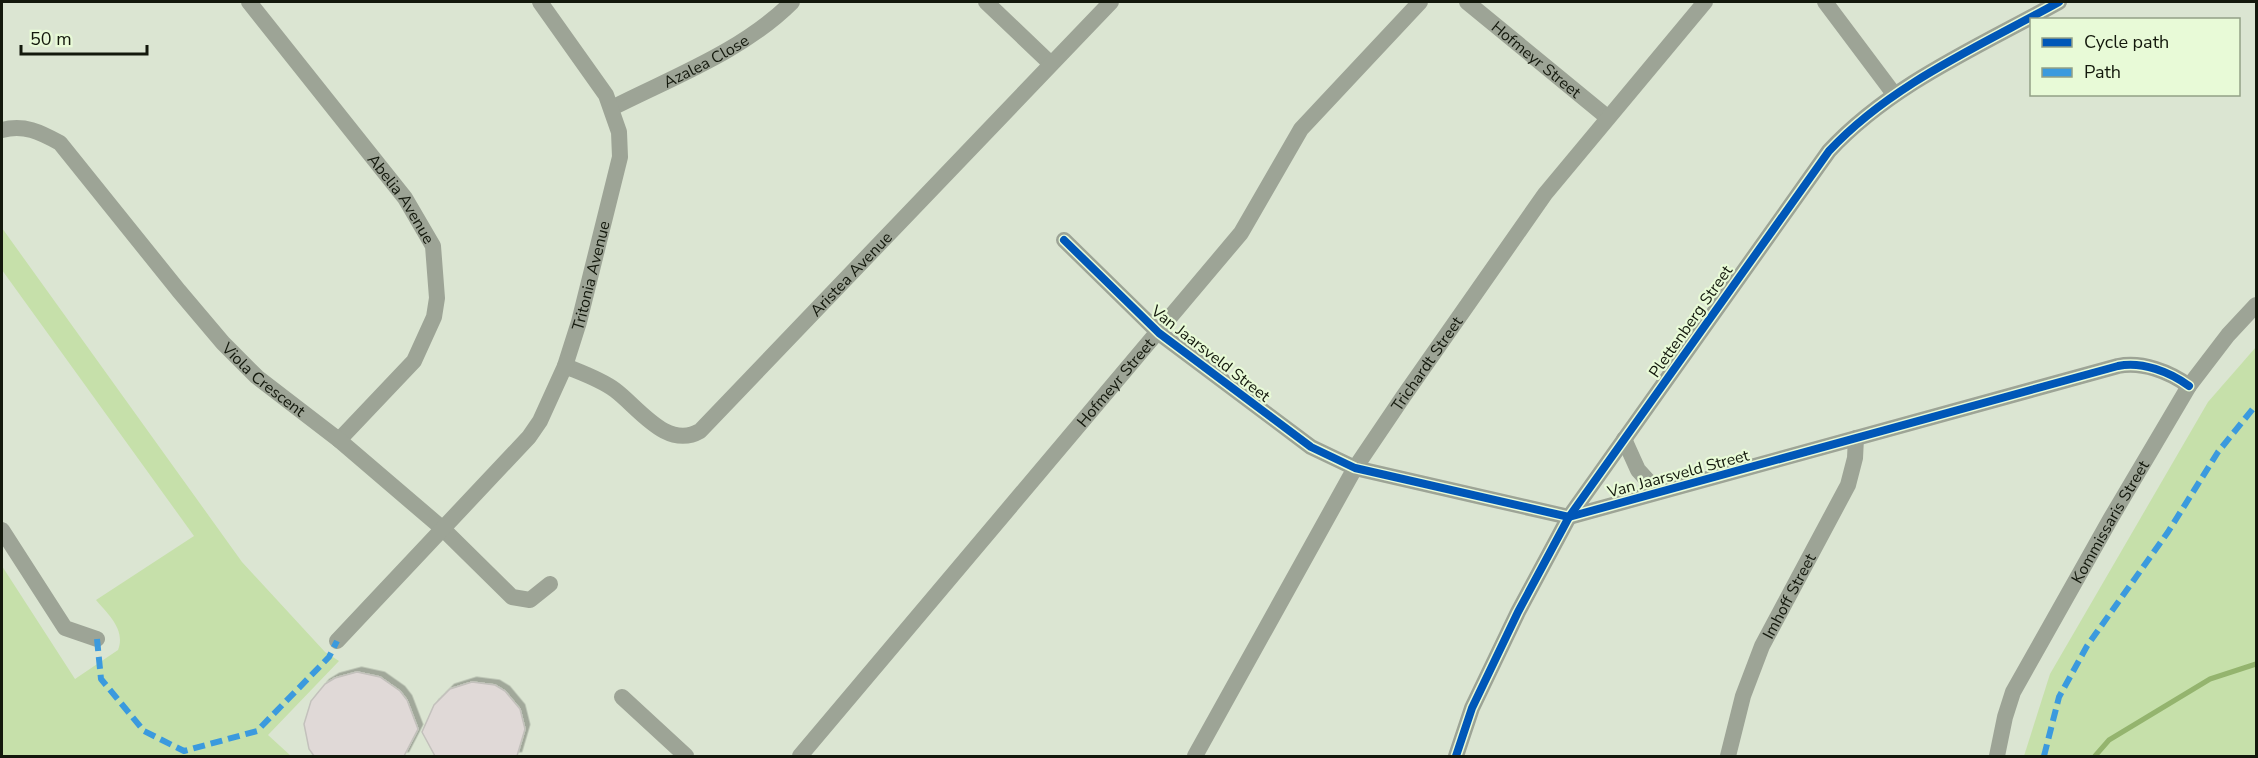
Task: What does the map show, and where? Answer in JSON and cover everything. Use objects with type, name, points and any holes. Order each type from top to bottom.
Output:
[{"type":"street","name":"Abelia Avenue","points":[[249,2],[405,198],[433,246],[437,298],[434,317],[414,361],[339,440]]},
{"type":"street","name":"Tritonia Avenue","points":[[337,641],[530,437],[540,421],[565,366],[618,172],[620,144],[612,108],[599,83],[540,2]]},
{"type":"street","name":"Azalea Close","points":[[612,108],[735,46],[778,16],[792,2]]},
{"type":"street","points":[[986,2],[1051,64]]},
{"type":"street","name":"Aristea Avenue","points":[[565,366],[598,380],[614,390],[665,433],[680,437],[700,431],[1111,2]]},
{"type":"street","name":"Hofmeyr Street","points":[[800,756],[1242,233],[1301,129],[1419,2]]},
{"type":"street","name":"Hofmeyr Street","points":[[1467,2],[1607,117]]},
{"type":"street","name":"Trichardt Street","points":[[1195,756],[1355,468],[1545,194],[1705,2]]},
{"type":"street","points":[[1825,2],[1894,94]]},
{"type":"street","name":"Plettenberg Street","points":[[2030,18],[2059,2]]},
{"type":"street","name":"Plettenberg Street","points":[[1456,756],[1472,708],[1518,612],[1569,517],[1812,172],[1847,131],[1894,94],[2030,18]]},
{"type":"street","name":"Viola Crescent","points":[[2,130],[15,126],[31,129],[60,143],[223,343],[257,377],[339,440],[443,529],[512,597],[530,600],[550,584]]},
{"type":"street","name":"Van Jaarsveld Street","points":[[1064,240],[1159,333],[1311,447],[1355,468],[1569,517],[2124,364],[2172,374],[2189,386]]},
{"type":"street","name":"Kommissaris Street","points":[[1997,756],[2013,692],[2189,386],[2256,305]]},
{"type":"street","name":"Imhoff Street","points":[[1728,756],[1743,696],[1762,646],[1850,479],[1855,458],[1856,438]]},
{"type":"street","points":[[1624,439],[1638,470],[1658,492]]},
{"type":"street","points":[[2,530],[66,628],[96,639]]},
{"type":"street","points":[[622,697],[686,756]]},
{"type":"green space","points":[[2,228],[242,562],[325,652],[339,661],[268,735],[291,756],[2,756],[2,566],[75,679],[118,650],[120,643],[115,623],[96,600],[194,536],[2,270]]},
{"type":"green space","points":[[2256,347],[2256,756],[2024,756],[2050,674],[2208,402]]},
{"type":"building","points":[[357,672],[380,677],[400,691],[407,700],[418,729],[404,756],[314,756],[309,749],[304,724],[311,701],[325,684],[335,678]]},
{"type":"building","points":[[472,682],[495,685],[505,691],[520,709],[525,729],[517,756],[435,756],[422,732],[434,705],[450,689]]},
{"type":"waterway","points":[[2095,756],[2109,740],[2210,679],[2256,664]]},
{"type":"marked path","points":[[2044,756],[2059,697],[2087,646],[2168,532],[2218,452],[2256,405]]},
{"type":"marked path","points":[[97,639],[101,679],[144,731],[184,751],[257,731],[329,657],[337,641]]},
{"type":"cycle path","points":[[1456,756],[1472,708],[1518,612],[1569,517],[1829,151],[1853,127],[1908,86],[2059,2]]},
{"type":"cycle path","points":[[1064,240],[1159,333],[1311,447],[1355,468],[1569,517],[2118,366],[2146,366],[2173,376],[2189,386]]}]
